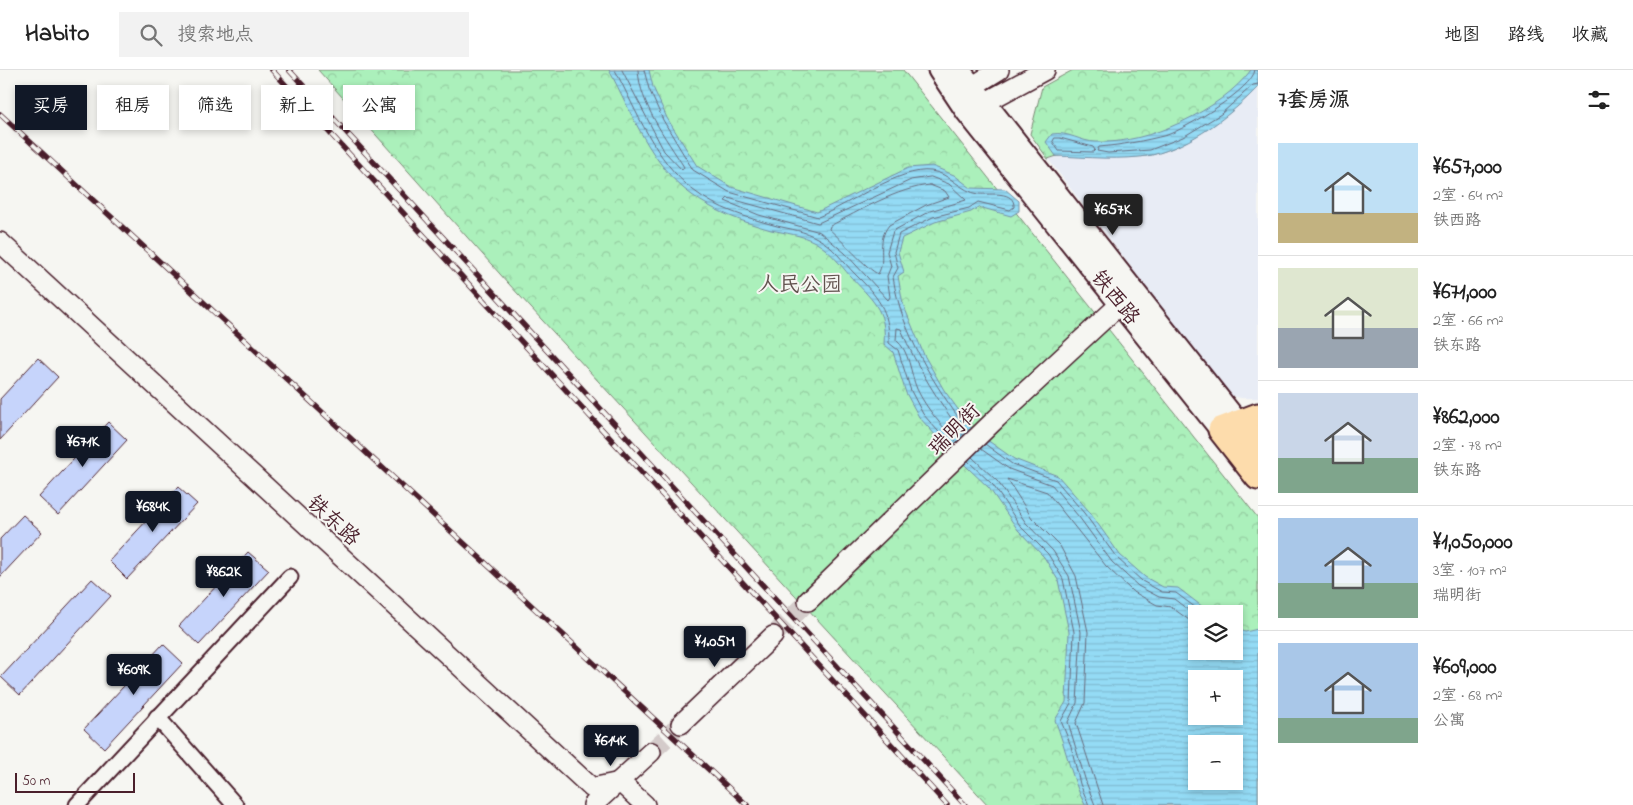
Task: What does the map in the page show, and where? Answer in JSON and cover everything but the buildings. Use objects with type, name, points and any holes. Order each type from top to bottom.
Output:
[{"type":"highway","name":"铁西路","points":[[1246,435],[1258,477]]},
{"type":"main road","name":"铁西路","points":[[939,70],[967,94],[1128,297],[1246,435]]},
{"type":"street","points":[[967,94],[999,70]]},
{"type":"street","points":[[967,94],[1045,70]]},
{"type":"street","name":"铁东路","points":[[0,242],[592,788],[620,782]]},
{"type":"street","name":"瑞明街","points":[[808,600],[997,418],[1128,297]]},
{"type":"street","points":[[77,805],[157,717],[290,577]]},
{"type":"street","points":[[681,724],[773,636]]},
{"type":"street","points":[[157,717],[235,805]]},
{"type":"street","points":[[593,805],[651,752]]},
{"type":"street","points":[[620,782],[645,805]]},
{"type":"shaded area","points":[[1258,87],[1258,398],[1241,398],[1229,395],[1048,159],[1056,156],[1108,158],[1185,141],[1224,118]]},
{"type":"green space","name":"人民公园","points":[[318,70],[903,70],[1258,518],[1258,805],[988,805],[508,283],[372,130],[415,130],[415,85],[343,85],[343,98]]},
{"type":"green space","points":[[1073,70],[1258,70],[1258,87],[1209,128],[1166,151],[1141,157],[1062,155],[1048,159],[1030,134],[1042,87]]},
{"type":"water","points":[[609,70],[649,70],[653,87],[667,118],[697,166],[731,187],[817,212],[908,168],[932,166],[954,175],[971,188],[1005,189],[1019,201],[1019,211],[1011,216],[979,207],[971,212],[935,222],[902,238],[898,252],[904,272],[898,276],[903,304],[924,355],[944,390],[973,430],[1014,459],[1058,476],[1088,510],[1120,555],[1145,577],[1163,587],[1178,588],[1200,605],[1188,605],[1188,660],[1243,660],[1243,631],[1258,629],[1258,805],[1085,805],[1055,720],[1066,702],[1069,632],[1058,580],[1044,557],[1018,530],[989,488],[948,449],[919,417],[906,393],[893,352],[884,344],[883,322],[876,305],[838,262],[815,242],[740,220],[710,207],[692,195],[665,169],[635,121]]},
{"type":"water","points":[[1251,70],[1258,70],[1258,87],[1247,98],[1210,128],[1196,137],[1167,150],[1152,155],[1129,158],[1056,156],[1046,142],[1052,134],[1058,133],[1096,142],[1138,138],[1160,131],[1202,111],[1221,99],[1238,85]]},
{"type":"tunnel","points":[[773,636],[808,601]]},
{"type":"tunnel","points":[[651,752],[681,724]]},
{"type":"railway","points":[[272,70],[947,805]]},
{"type":"railway","points":[[289,70],[965,805]]},
{"type":"railway","points":[[0,114],[747,805]]}]
